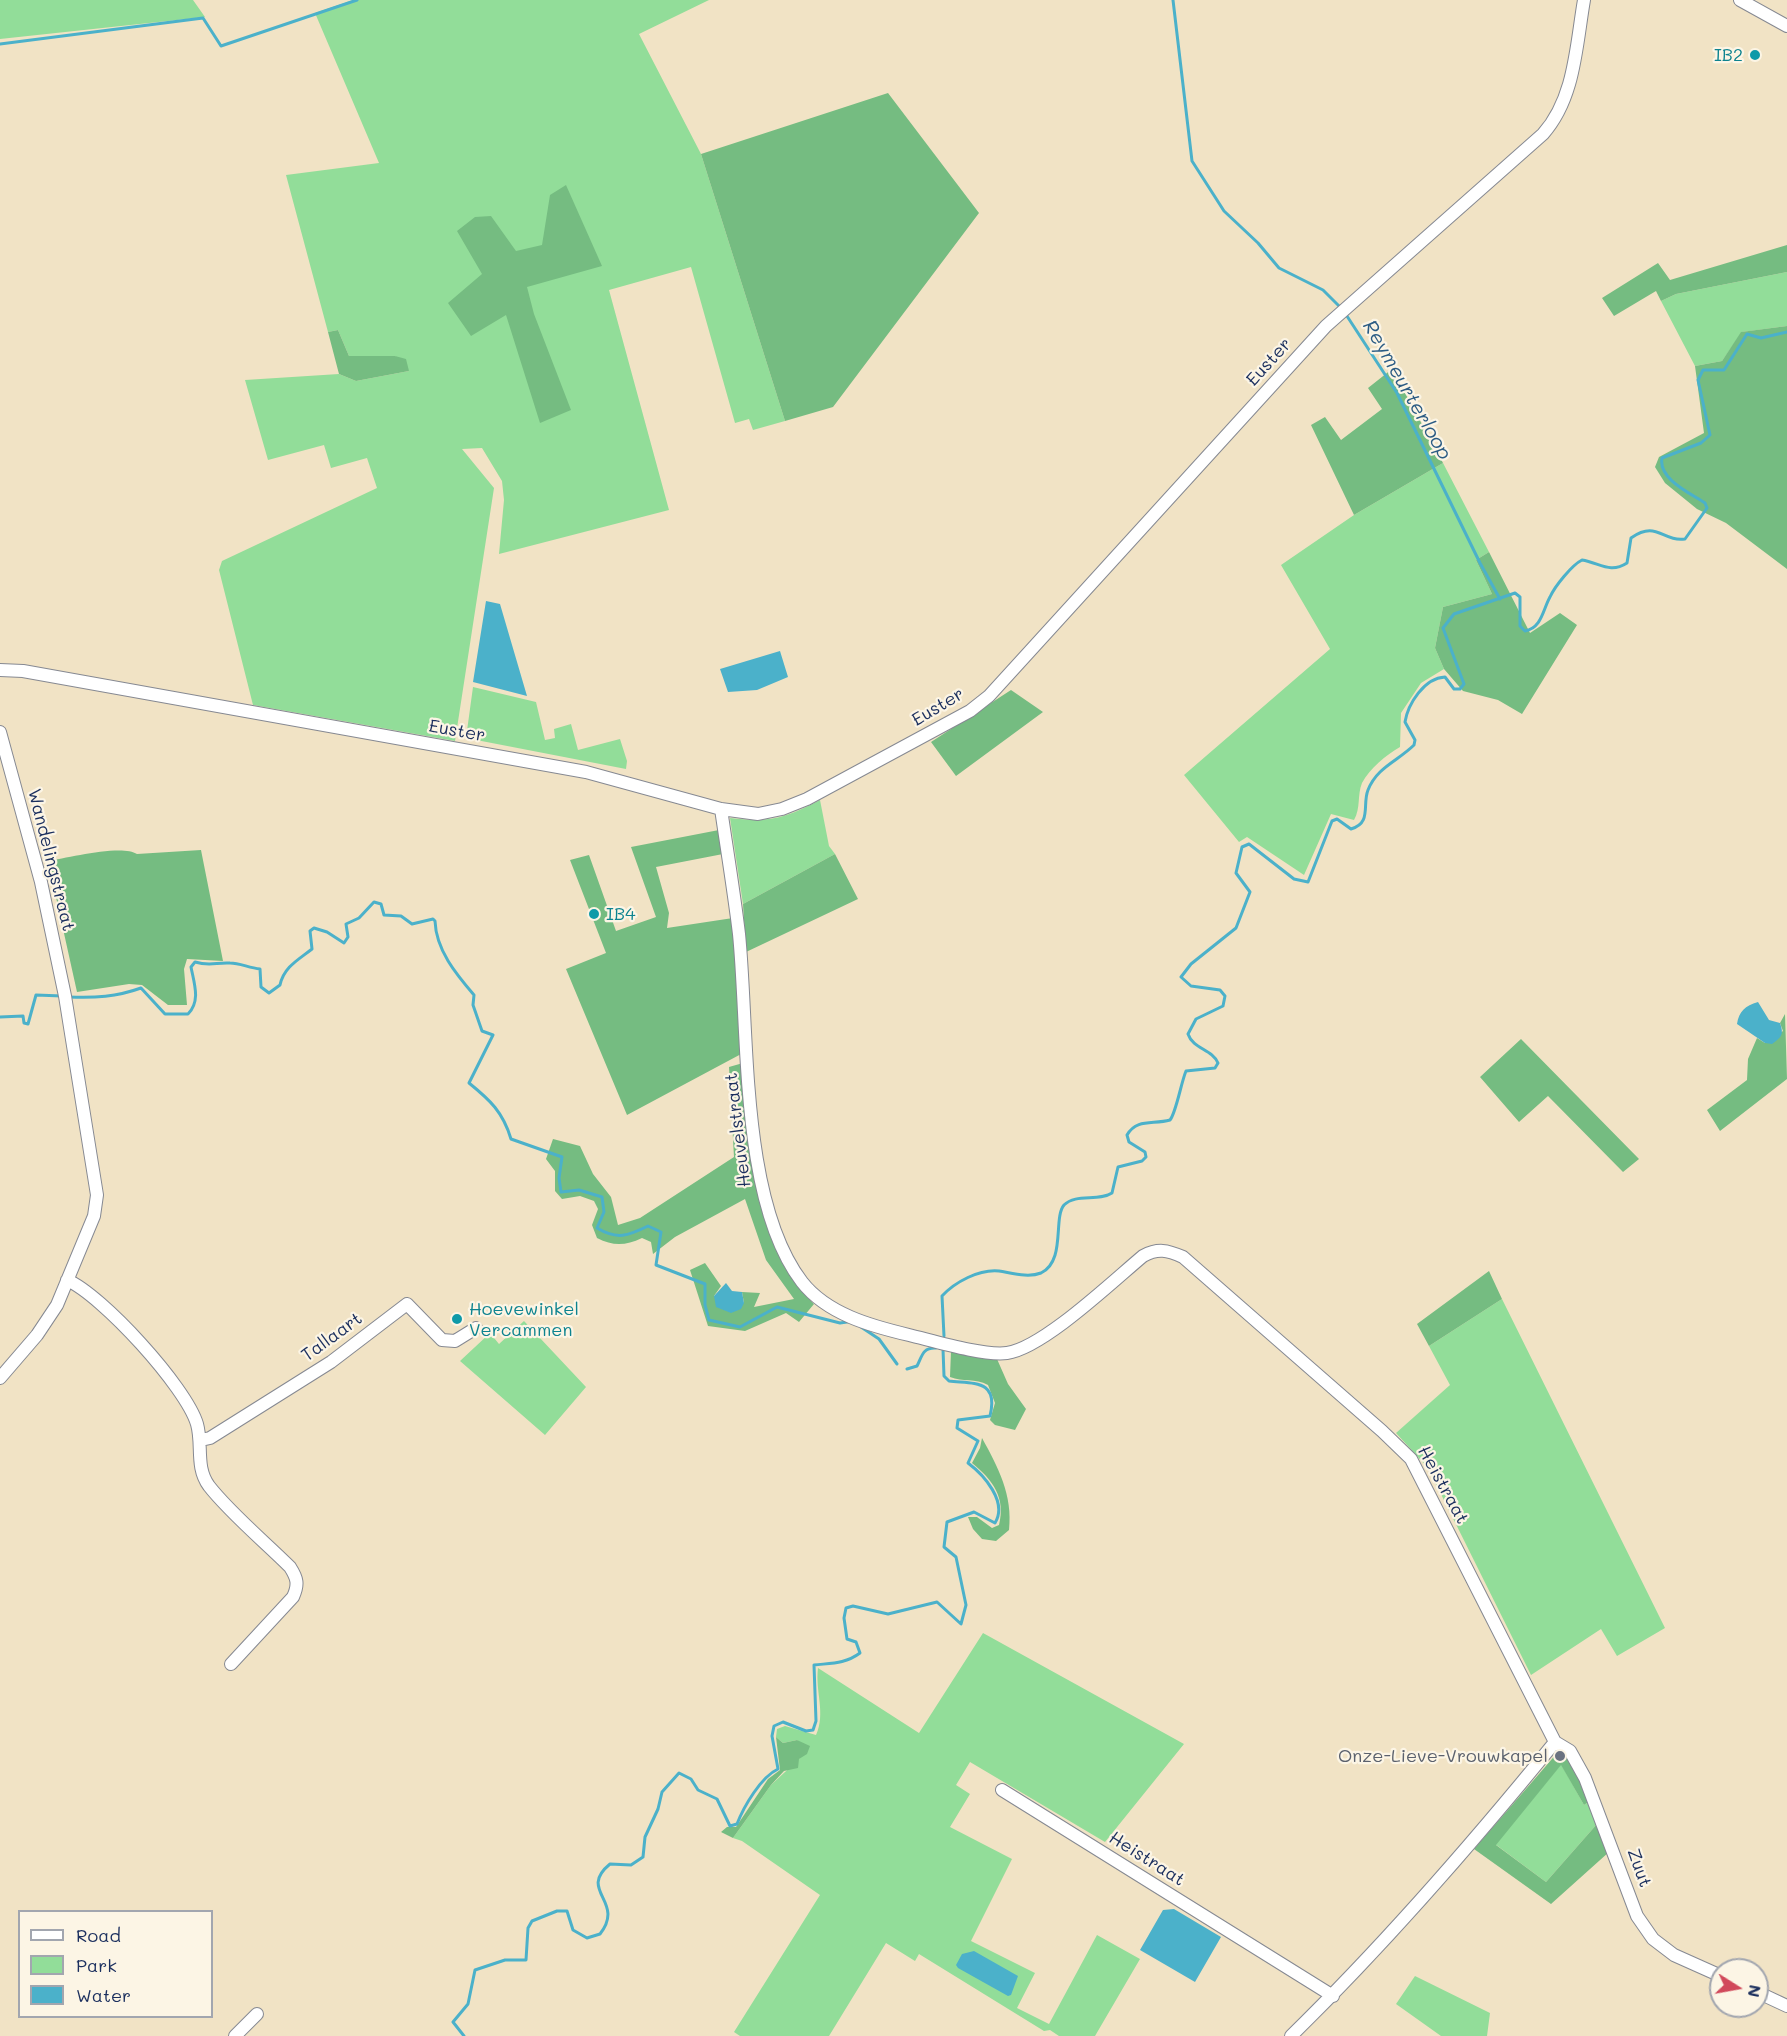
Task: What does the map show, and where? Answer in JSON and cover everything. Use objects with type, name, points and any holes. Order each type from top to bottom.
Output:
[{"type":"street","name":"Euster","points":[[0,670],[23,671],[586,772],[721,809],[758,814],[807,800],[970,711],[989,696],[1326,326],[1551,125],[1568,92],[1584,0]]},
{"type":"street","points":[[1740,0],[1787,26]]},
{"type":"street","name":"Wandelingstraat","points":[[0,732],[41,882],[65,996],[97,1195],[94,1216],[67,1280]]},
{"type":"street","name":"Heuvelstraat","points":[[721,809],[739,934],[760,1182],[780,1240],[802,1282],[822,1301],[842,1314],[945,1343]]},
{"type":"street","name":"Heistraat","points":[[945,1343],[996,1353],[1016,1351],[1030,1345],[1049,1331],[1143,1256],[1154,1250],[1166,1249],[1182,1257],[1389,1436],[1411,1459],[1555,1742]]},
{"type":"street","points":[[0,1378],[46,1323],[67,1280],[75,1283],[104,1308],[140,1344],[192,1411],[201,1440],[199,1463],[208,1485],[290,1567],[296,1577],[298,1587],[293,1597],[231,1664]]},
{"type":"street","name":"Tallaart","points":[[201,1440],[210,1438],[331,1362],[407,1304],[442,1340],[455,1341],[476,1328]]},
{"type":"street","points":[[1291,2036],[1333,1996],[1505,1803],[1555,1742]]},
{"type":"street","name":"Zuut","points":[[1555,1742],[1570,1751],[1586,1778],[1637,1916],[1653,1939],[1674,1955],[1709,1971]]},
{"type":"street","name":"Heistraat","points":[[1002,1790],[1333,1996]]},
{"type":"street","points":[[1769,1998],[1787,2006]]},
{"type":"street","points":[[235,2036],[257,2014]]},
{"type":"green space","points":[[0,0],[193,0],[205,17],[0,39]]},
{"type":"green space","points":[[353,0],[709,0],[639,34],[701,154],[785,421],[753,430],[749,419],[735,423],[691,267],[609,290],[669,510],[499,554],[504,500],[502,481],[482,448],[462,449],[494,488],[455,741],[253,705],[219,570],[222,561],[377,488],[367,458],[331,468],[324,445],[268,460],[245,380],[339,374],[356,381],[409,371],[395,356],[349,356],[338,330],[328,332],[286,175],[379,163],[315,13]]},
{"type":"green space","points":[[888,93],[979,213],[833,407],[785,421],[701,154]]},
{"type":"green space","points":[[566,185],[602,266],[527,287],[534,314],[571,410],[540,423],[506,315],[471,336],[448,303],[482,274],[457,231],[475,217],[491,216],[516,251],[542,245],[550,195]]},
{"type":"green space","points":[[1787,245],[1787,272],[1676,294],[1661,301],[1656,291],[1614,316],[1602,298],[1658,263],[1670,280]]},
{"type":"green space","points":[[1787,272],[1787,326],[1742,332],[1722,361],[1695,366],[1661,301],[1676,294]]},
{"type":"green space","points":[[1787,326],[1787,569],[1726,523],[1697,509],[1665,483],[1655,467],[1659,457],[1704,433],[1695,366],[1722,361],[1741,332]]},
{"type":"green space","points":[[338,330],[349,356],[395,356],[406,359],[409,371],[356,381],[339,374],[328,332]]},
{"type":"green space","points":[[1392,369],[1443,463],[1354,515],[1311,425],[1325,417],[1341,440],[1382,409],[1368,388]]},
{"type":"green space","points":[[1443,463],[1489,552],[1476,560],[1492,594],[1443,607],[1435,648],[1444,669],[1421,683],[1401,713],[1400,747],[1379,762],[1365,777],[1354,820],[1331,814],[1304,875],[1247,837],[1239,842],[1184,775],[1330,649],[1281,565],[1354,515]]},
{"type":"green space","points":[[1489,552],[1530,633],[1560,613],[1577,625],[1522,714],[1498,700],[1463,691],[1444,669],[1435,648],[1443,607],[1492,594],[1476,560]]},
{"type":"green space","points":[[473,687],[536,702],[545,740],[555,738],[554,729],[571,724],[578,750],[620,739],[627,761],[626,769],[466,738]]},
{"type":"green space","points":[[1011,690],[1043,712],[956,776],[931,742]]},
{"type":"green space","points":[[820,800],[829,846],[835,854],[743,904],[730,818],[756,820],[777,818]]},
{"type":"green space","points":[[719,830],[723,854],[656,867],[669,913],[667,928],[733,918],[743,1053],[627,1115],[566,969],[606,953],[570,860],[589,855],[616,931],[656,917],[631,847]]},
{"type":"green space","points":[[119,850],[137,854],[201,850],[223,961],[187,959],[184,969],[187,1005],[168,1005],[142,985],[129,984],[77,992],[48,861]]},
{"type":"green space","points":[[835,854],[858,899],[746,952],[743,904]]},
{"type":"green space","points":[[1785,1014],[1787,1079],[1720,1131],[1707,1110],[1747,1080],[1748,1059],[1757,1038],[1765,1043],[1783,1031],[1780,1023]]},
{"type":"green space","points":[[1521,1039],[1639,1159],[1623,1172],[1548,1096],[1519,1122],[1480,1077]]},
{"type":"green space","points":[[743,1063],[757,1191],[775,1242],[804,1294],[814,1304],[799,1322],[786,1313],[745,1331],[708,1326],[690,1270],[705,1263],[721,1286],[714,1296],[744,1303],[742,1292],[760,1293],[754,1307],[794,1299],[766,1260],[745,1199],[675,1237],[653,1254],[651,1242],[642,1238],[619,1244],[597,1238],[592,1225],[598,1209],[594,1201],[580,1196],[562,1199],[555,1191],[555,1171],[546,1159],[553,1139],[580,1146],[593,1174],[611,1197],[618,1225],[640,1218],[734,1157],[729,1067]]},
{"type":"green space","points":[[1489,1271],[1502,1299],[1429,1346],[1417,1324]]},
{"type":"green space","points":[[1502,1299],[1665,1628],[1617,1656],[1601,1629],[1531,1675],[1428,1468],[1396,1433],[1450,1385],[1429,1346]]},
{"type":"green space","points":[[524,1321],[586,1387],[545,1435],[460,1361],[490,1333],[499,1344]]},
{"type":"green space","points":[[951,1351],[997,1359],[1008,1384],[1026,1409],[1015,1430],[995,1425],[990,1420],[995,1403],[988,1385],[950,1377]]},
{"type":"green space","points":[[982,1438],[999,1471],[1009,1505],[1009,1530],[996,1541],[982,1539],[973,1529],[968,1517],[977,1517],[992,1528],[999,1525],[1001,1515],[996,1490],[986,1476],[972,1463],[980,1448]]},
{"type":"green space","points":[[983,1633],[1184,1744],[1105,1842],[970,1762],[956,1785],[970,1794],[950,1827],[1012,1859],[971,1941],[1035,1973],[1017,2008],[1049,2024],[1097,1935],[1140,1959],[1095,2036],[1059,2036],[1050,2030],[1044,2031],[919,1954],[915,1961],[886,1943],[829,2036],[740,2036],[734,2032],[820,1895],[742,1841],[733,1838],[771,1785],[799,1759],[805,1746],[797,1740],[783,1743],[776,1737],[777,1729],[785,1726],[816,1735],[820,1719],[818,1668],[919,1733]]},
{"type":"green space","points":[[776,1737],[783,1743],[797,1740],[810,1746],[807,1754],[799,1759],[798,1768],[784,1771],[771,1785],[733,1838],[721,1832],[727,1827],[736,1827],[768,1779],[780,1770]]},
{"type":"green space","points":[[1558,1752],[1564,1752],[1590,1801],[1584,1805],[1561,1765],[1496,1845],[1546,1882],[1597,1824],[1609,1852],[1551,1904],[1474,1849]]},
{"type":"green space","points":[[1561,1764],[1584,1805],[1590,1801],[1597,1824],[1546,1882],[1495,1844]]},
{"type":"green space","points":[[1415,1976],[1490,2013],[1487,2036],[1441,2036],[1396,2004]]},
{"type":"water","points":[[486,601],[500,604],[527,696],[473,682]]},
{"type":"water","points":[[780,651],[788,677],[757,690],[728,692],[720,669]]},
{"type":"water","points":[[1758,1002],[1769,1020],[1780,1023],[1781,1035],[1772,1044],[1765,1043],[1737,1024],[1743,1010]]},
{"type":"water","points":[[726,1283],[732,1291],[742,1292],[744,1303],[741,1309],[731,1313],[716,1307],[714,1296]]},
{"type":"water","points":[[1174,1909],[1221,1937],[1195,1982],[1140,1950],[1163,1910]]},
{"type":"water","points":[[974,1951],[1018,1976],[1011,1995],[1008,1996],[958,1968],[956,1965],[962,1954]]},
{"type":"waterway","name":"Reymeurterloop","points":[[0,44],[203,18],[221,46],[357,0]]},
{"type":"waterway","name":"Reymeurterloop","points":[[1173,0],[1192,161],[1224,211],[1258,243],[1279,268],[1323,290],[1341,308]]},
{"type":"waterway","name":"Reymeurterloop","points":[[1345,313],[1397,393],[1500,599]]},
{"type":"waterway","points":[[944,1336],[942,1296],[960,1281],[983,1272],[999,1271],[1031,1275],[1041,1273],[1049,1267],[1054,1259],[1059,1219],[1064,1205],[1075,1199],[1100,1197],[1112,1193],[1118,1167],[1142,1161],[1146,1157],[1145,1152],[1129,1142],[1127,1135],[1131,1130],[1141,1124],[1170,1120],[1186,1071],[1215,1068],[1218,1063],[1215,1058],[1194,1043],[1188,1034],[1196,1019],[1223,1006],[1225,996],[1220,990],[1191,986],[1181,977],[1191,964],[1236,928],[1250,892],[1236,873],[1242,847],[1249,844],[1294,879],[1308,882],[1332,821],[1337,819],[1351,829],[1358,826],[1364,818],[1366,796],[1372,782],[1382,770],[1414,745],[1415,740],[1405,722],[1418,693],[1437,678],[1445,677],[1454,689],[1460,689],[1464,684],[1443,628],[1454,614],[1515,593],[1520,597],[1520,626],[1525,631],[1539,622],[1550,597],[1560,582],[1573,566],[1582,560],[1610,568],[1621,566],[1627,563],[1631,538],[1647,531],[1671,538],[1685,539],[1707,508],[1705,503],[1670,479],[1662,466],[1662,458],[1701,443],[1710,435],[1698,380],[1703,370],[1724,370],[1747,334],[1761,338],[1787,332]]},
{"type":"waterway","points":[[69,997],[105,996],[141,988],[165,1014],[188,1014],[195,998],[191,967],[195,962],[234,963],[260,969],[261,987],[269,993],[280,985],[292,964],[312,949],[310,931],[314,928],[327,932],[344,943],[348,937],[346,924],[359,918],[374,902],[381,904],[384,915],[401,916],[412,924],[433,919],[443,952],[474,995],[473,1005],[482,1031],[493,1035],[469,1083],[495,1107],[511,1139],[562,1157],[559,1178],[561,1192],[579,1190],[602,1197],[604,1212],[597,1228],[617,1235],[628,1234],[648,1226],[661,1232],[656,1265],[705,1284],[705,1305],[709,1320],[740,1327],[777,1307],[840,1323],[847,1322]]},
{"type":"waterway","points":[[0,1017],[23,1016],[24,1023],[28,1024],[36,995],[62,996]]},
{"type":"waterway","points":[[861,1327],[879,1339],[897,1364]]},
{"type":"waterway","points":[[907,1369],[917,1366],[928,1349],[936,1348]]},
{"type":"waterway","points":[[464,2036],[453,2022],[468,2004],[475,1970],[505,1960],[526,1960],[528,1928],[532,1921],[557,1911],[567,1911],[573,1930],[587,1938],[600,1934],[607,1923],[608,1913],[599,1889],[598,1882],[601,1873],[610,1864],[631,1865],[643,1857],[645,1837],[658,1809],[662,1792],[679,1773],[691,1779],[698,1790],[717,1799],[730,1826],[737,1824],[744,1809],[765,1778],[778,1769],[772,1736],[774,1726],[783,1722],[806,1731],[813,1730],[816,1721],[814,1665],[844,1661],[860,1653],[856,1642],[847,1639],[844,1618],[846,1608],[853,1606],[888,1614],[937,1602],[961,1624],[966,1605],[956,1557],[944,1547],[947,1522],[974,1512],[995,1523],[999,1506],[987,1482],[968,1463],[978,1441],[957,1428],[958,1420],[990,1416],[991,1395],[982,1386],[949,1381],[944,1376],[943,1349]]},
{"type":"place","name":"IB2","points":[[1755,55]]},
{"type":"place","name":"IB4","points":[[594,914]]},
{"type":"place","name":"Hoevewinkel Vercammen","points":[[457,1319]]},
{"type":"place","name":"Onze-Lieve-Vrouwkapel","points":[[1560,1756]]}]
